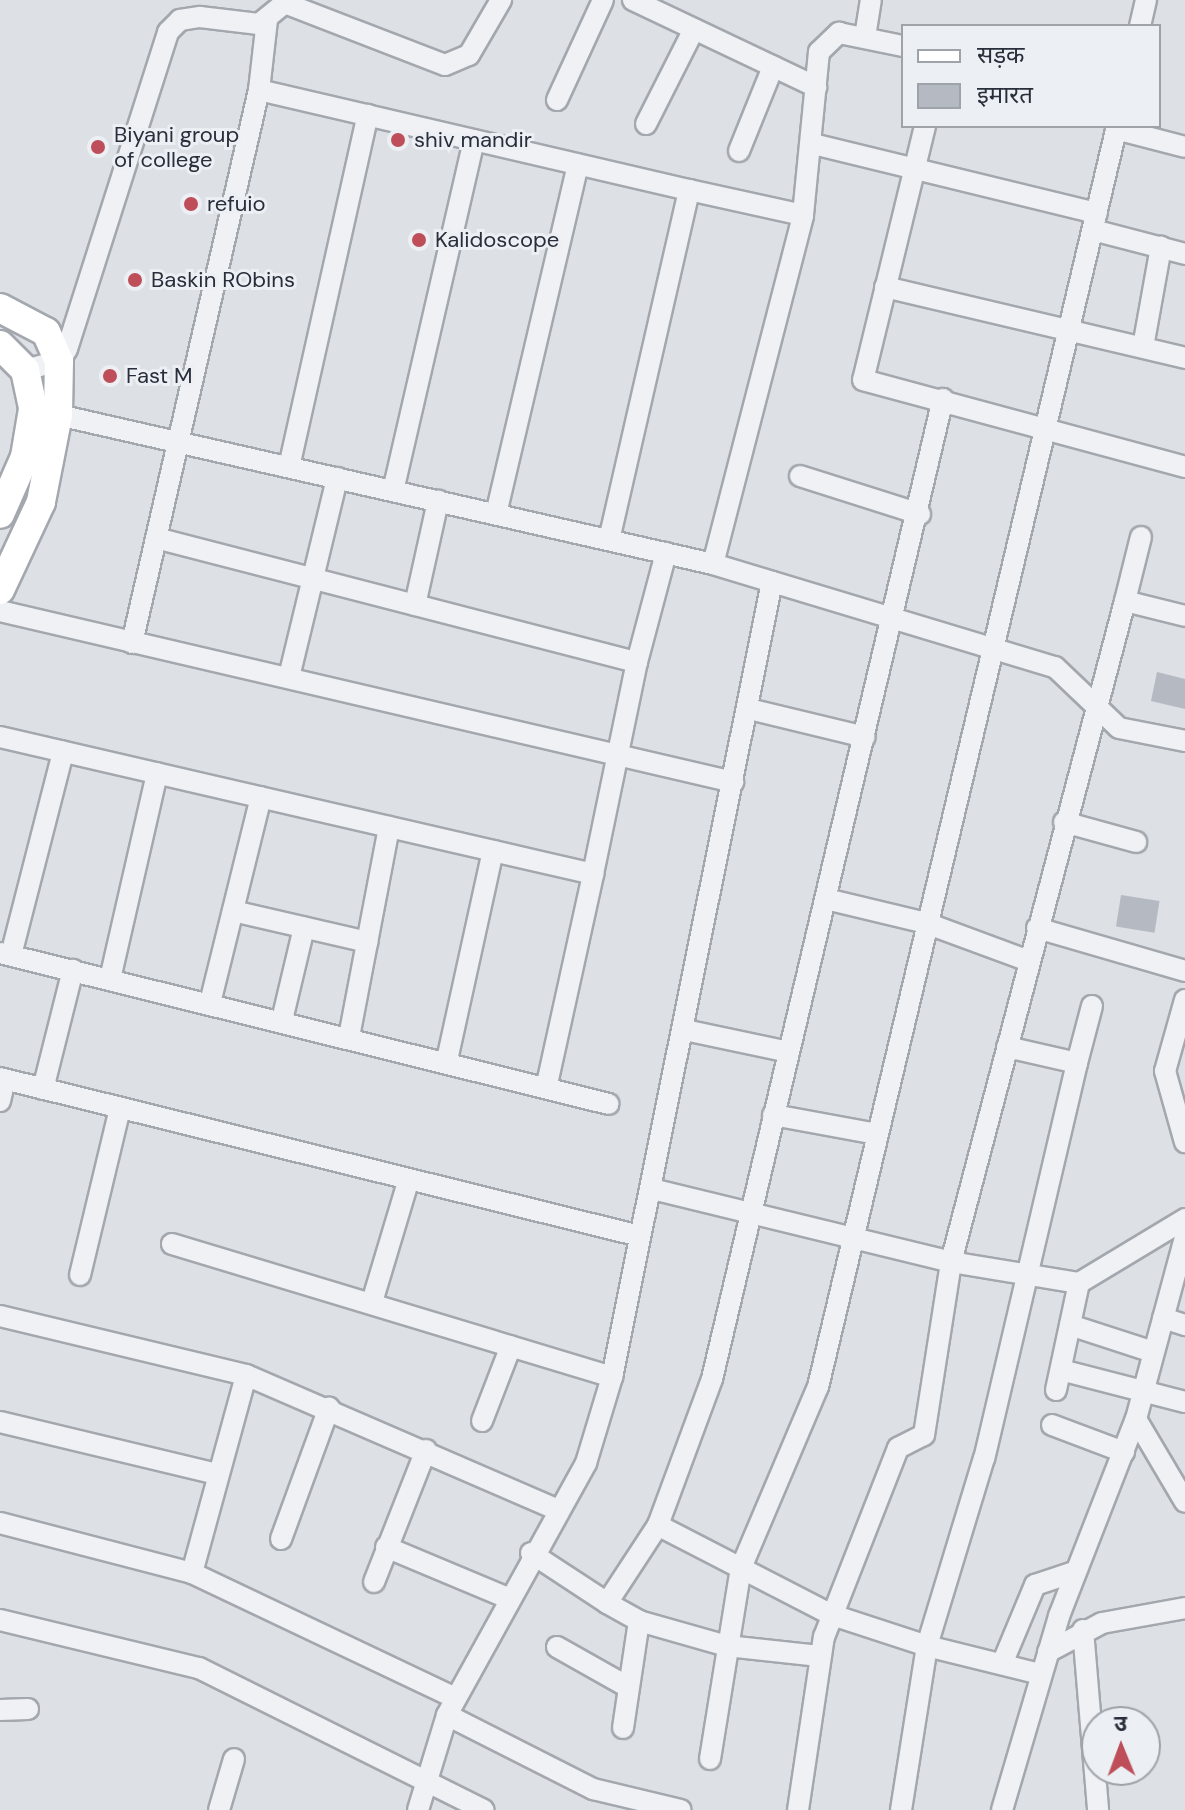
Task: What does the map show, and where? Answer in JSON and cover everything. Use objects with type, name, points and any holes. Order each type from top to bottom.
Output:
[{"type":"street","points":[[132,643],[259,90],[267,20],[288,2],[445,65],[469,55],[501,0]]},
{"type":"street","points":[[557,100],[603,0]]},
{"type":"street","points":[[633,0],[816,87]]},
{"type":"street","points":[[865,37],[871,0]]},
{"type":"street","points":[[1140,24],[1146,0]]},
{"type":"street","points":[[0,514],[46,412],[59,361],[168,32],[200,17],[267,20]]},
{"type":"street","points":[[646,124],[694,29]]},
{"type":"street","points":[[713,564],[803,215],[813,144],[816,87],[828,38],[865,37],[901,46]]},
{"type":"street","points":[[739,151],[773,67]]},
{"type":"street","points":[[259,90],[803,215]]},
{"type":"street","points":[[289,467],[368,115]]},
{"type":"street","points":[[925,128],[863,380],[1044,426],[1185,467]]},
{"type":"street","points":[[710,1759],[741,1568],[818,1387],[1117,128]]},
{"type":"street","points":[[1120,128],[1185,147]]},
{"type":"street","points":[[393,491],[474,140]]},
{"type":"street","points":[[813,144],[1095,222],[1185,254]]},
{"type":"street","points":[[496,514],[578,164]]},
{"type":"street","points":[[609,540],[689,190]]},
{"type":"street","points":[[1143,347],[1161,247]]},
{"type":"street","points":[[885,287],[1069,328],[1185,358]]},
{"type":"street","points":[[0,308],[46,332],[59,361]]},
{"type":"street","points":[[0,345],[25,370],[46,412],[41,502],[0,590]]},
{"type":"street","points":[[25,370],[59,361]]},
{"type":"street","points":[[607,1603],[658,1525],[712,1379],[773,1115],[920,514],[943,399]]},
{"type":"street","points":[[46,412],[713,564],[1055,667],[1093,710],[1119,728],[1185,741]]},
{"type":"street","points":[[800,476],[920,514]]},
{"type":"street","points":[[289,677],[337,478]]},
{"type":"street","points":[[415,605],[438,501]]},
{"type":"street","points":[[798,1810],[819,1656],[832,1615],[898,1448],[924,1435],[951,1262],[1093,710],[1141,537]]},
{"type":"street","points":[[156,538],[637,662]]},
{"type":"street","points":[[547,1084],[616,755],[666,553]]},
{"type":"street","points":[[418,1810],[424,1780],[451,1707],[531,1553],[586,1463],[612,1377],[685,1030],[772,582]]},
{"type":"street","points":[[1125,601],[1185,616]]},
{"type":"street","points":[[0,611],[733,782]]},
{"type":"street","points":[[749,709],[865,737]]},
{"type":"street","points":[[0,737],[593,874]]},
{"type":"street","points":[[63,752],[5,954],[547,1084],[609,1104]]},
{"type":"street","points":[[110,979],[157,773]]},
{"type":"street","points":[[210,1003],[261,797]]},
{"type":"street","points":[[1064,822],[1136,842]]},
{"type":"street","points":[[349,1037],[389,827]]},
{"type":"street","points":[[447,1060],[493,851]]},
{"type":"street","points":[[826,899],[926,923],[1029,961]]},
{"type":"street","points":[[233,911],[367,942]]},
{"type":"street","points":[[282,1020],[304,928]]},
{"type":"street","points":[[1037,928],[1185,971]]},
{"type":"street","points":[[43,1089],[73,970]]},
{"type":"street","points":[[1185,1000],[1165,1071],[1185,1142]]},
{"type":"street","points":[[901,1810],[927,1646],[984,1458],[1092,1006]]},
{"type":"street","points":[[685,1030],[789,1052]]},
{"type":"street","points":[[1007,1047],[1077,1063]]},
{"type":"street","points":[[0,1101],[2,1079],[640,1236]]},
{"type":"street","points":[[80,1275],[120,1108]]},
{"type":"street","points":[[773,1115],[877,1134]]},
{"type":"street","points":[[372,1302],[409,1179]]},
{"type":"street","points":[[652,1189],[951,1262],[1025,1278],[1079,1283],[1185,1219]]},
{"type":"street","points":[[1002,1810],[1040,1674],[1074,1572],[1136,1419],[1185,1238]]},
{"type":"street","points":[[172,1244],[612,1377]]},
{"type":"street","points":[[1079,1283],[1058,1380],[1144,1390],[1185,1402]]},
{"type":"street","points":[[0,1316],[246,1375],[329,1408],[558,1510]]},
{"type":"street","points":[[1163,1318],[1185,1325]]},
{"type":"street","points":[[1070,1325],[1153,1352]]},
{"type":"street","points":[[482,1421],[511,1346]]},
{"type":"street","points":[[192,1573],[216,1474],[246,1375]]},
{"type":"street","points":[[281,1539],[329,1408]]},
{"type":"street","points":[[1136,1419],[1185,1502]]},
{"type":"street","points":[[0,1422],[216,1474]]},
{"type":"street","points":[[1052,1425],[1124,1452]]},
{"type":"street","points":[[374,1582],[426,1450]]},
{"type":"street","points":[[0,1523],[192,1573],[451,1707],[593,1789],[681,1810]]},
{"type":"street","points":[[658,1525],[832,1615],[927,1646],[1040,1674]]},
{"type":"street","points":[[386,1547],[508,1598]]},
{"type":"street","points":[[531,1553],[639,1621],[727,1646],[819,1656]]},
{"type":"street","points":[[1002,1664],[1035,1585],[1074,1572]]},
{"type":"street","points":[[1048,1652],[1083,1630],[1185,1608]]},
{"type":"street","points":[[0,1620],[199,1668],[484,1810]]},
{"type":"street","points":[[623,1728],[639,1621]]},
{"type":"street","points":[[1083,1630],[1098,1810]]},
{"type":"street","points":[[557,1647],[628,1687]]},
{"type":"street","points":[[0,1710],[28,1709]]},
{"type":"street","points":[[219,1810],[234,1759]]},
{"type":"building","points":[[1157,672],[1185,679],[1185,709],[1151,701]]},
{"type":"building","points":[[1121,895],[1160,901],[1155,933],[1116,927]]},
{"type":"place","name":"shiv mandir","points":[[398,140]]},
{"type":"place","name":"Biyani group of college","points":[[98,147]]},
{"type":"place","name":"refuio","points":[[191,204]]},
{"type":"place","name":"Kalidoscope","points":[[419,240]]},
{"type":"place","name":"Baskin RObins","points":[[135,280]]},
{"type":"place","name":"Fast M","points":[[110,376]]}]
